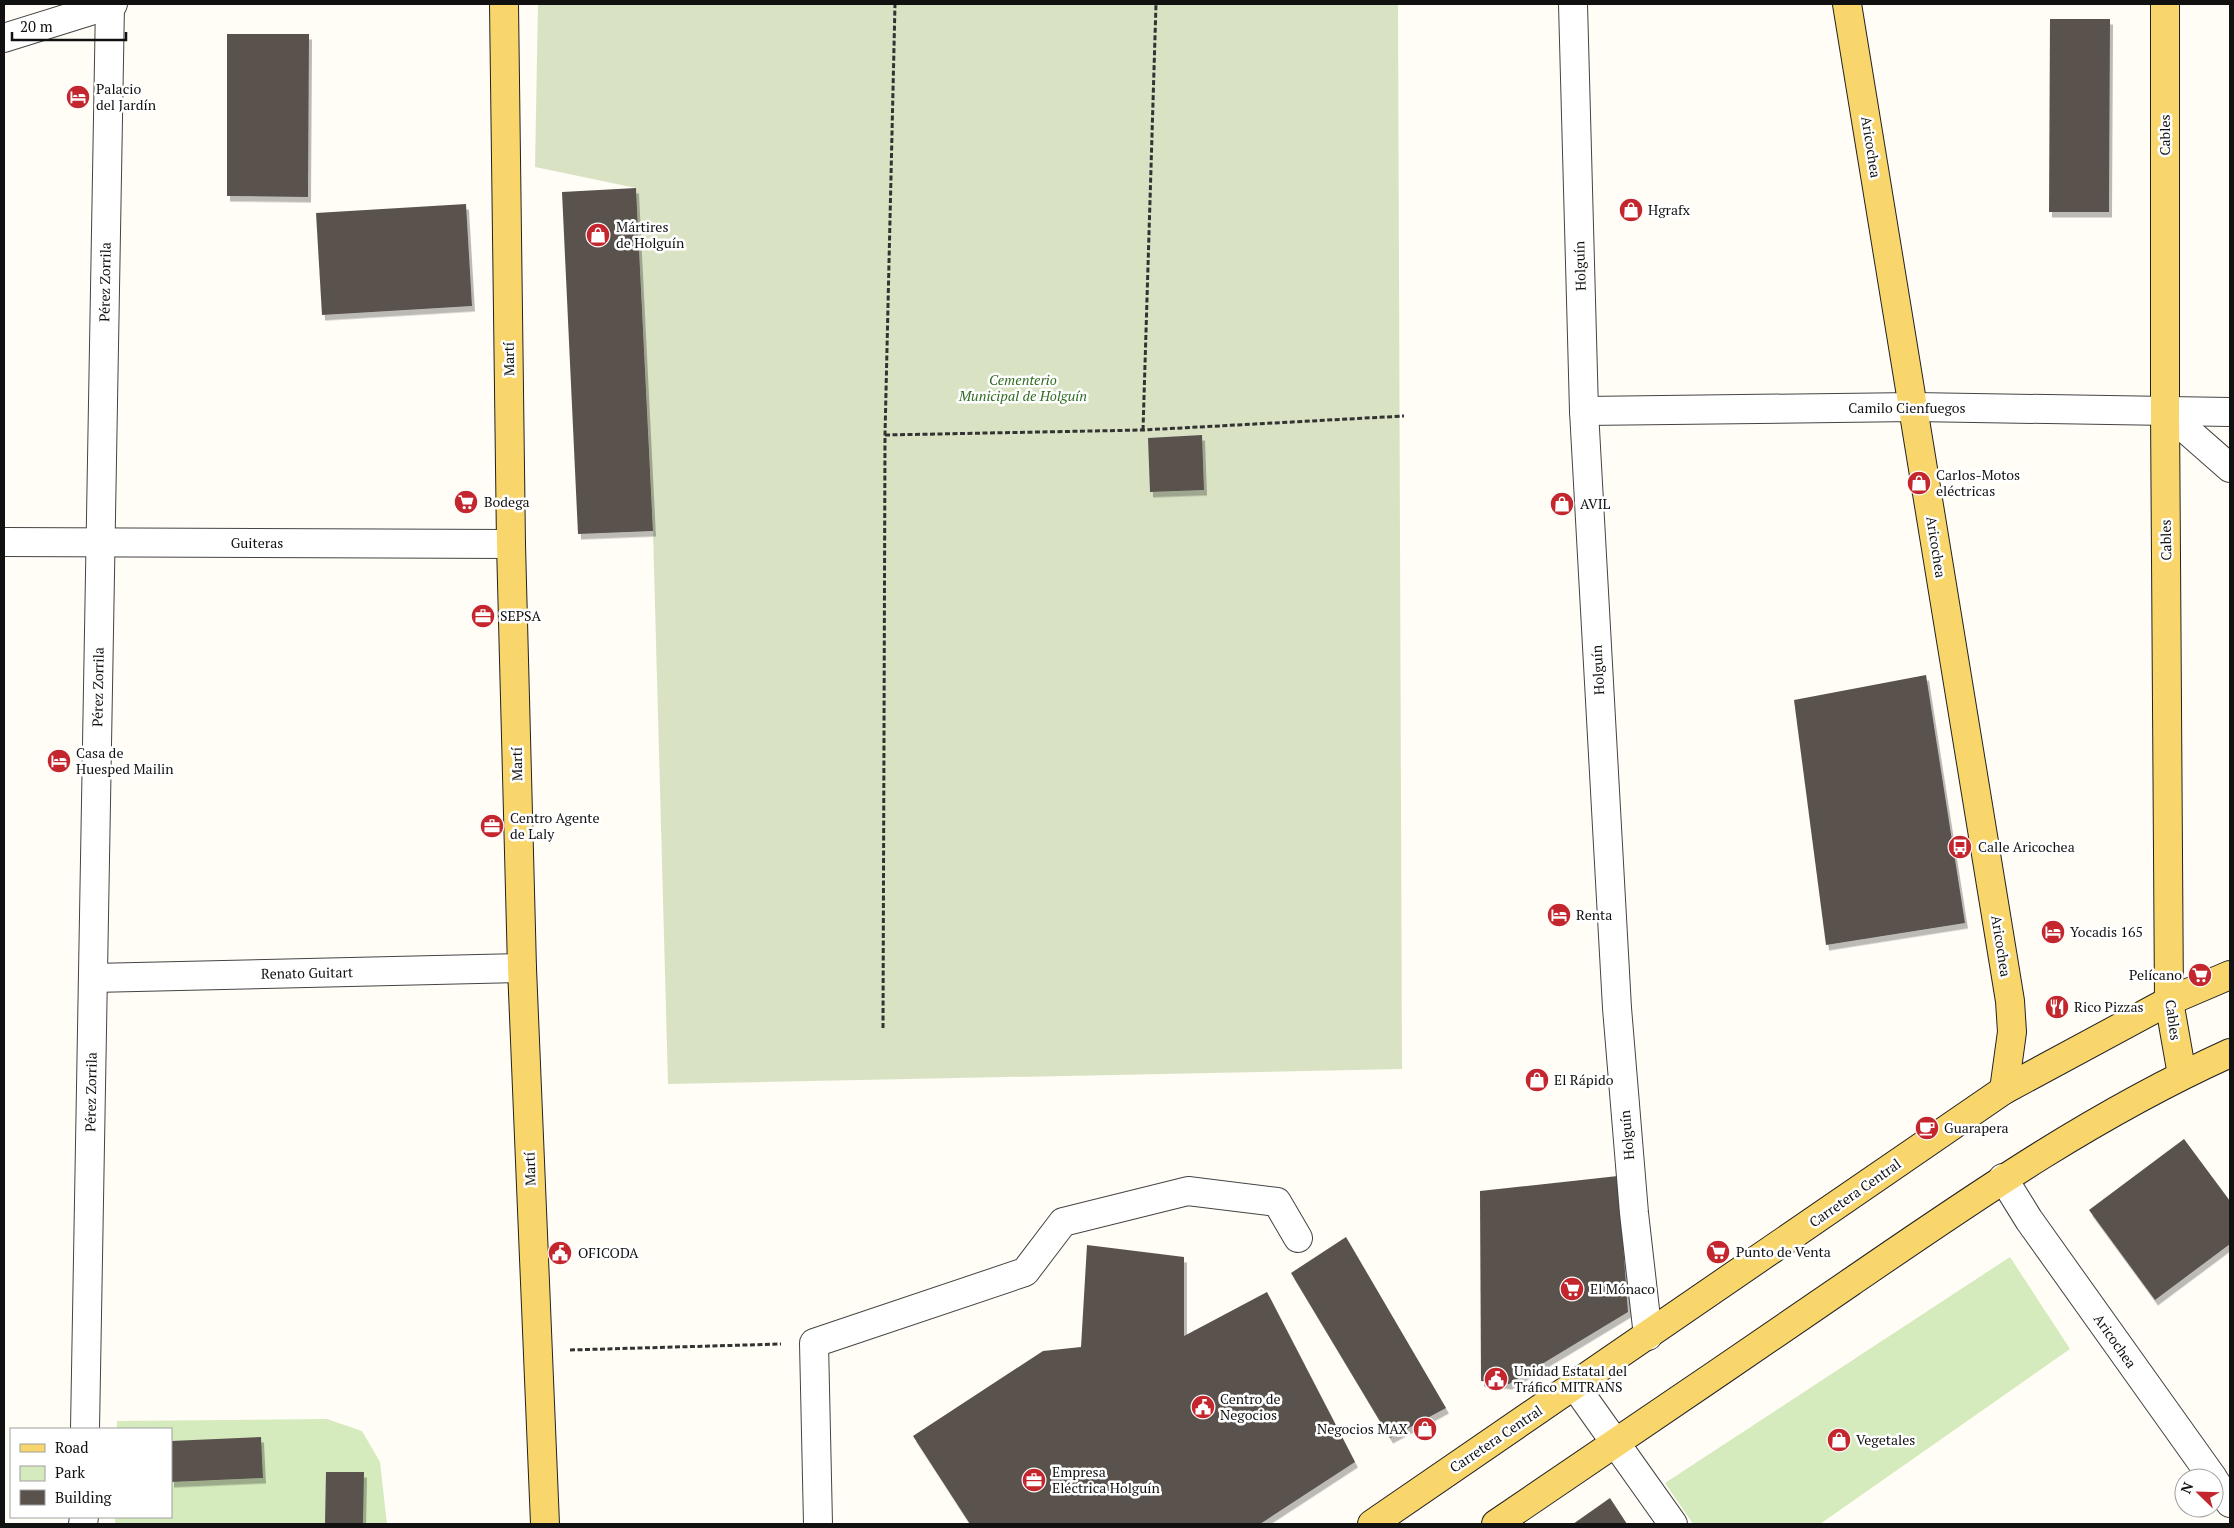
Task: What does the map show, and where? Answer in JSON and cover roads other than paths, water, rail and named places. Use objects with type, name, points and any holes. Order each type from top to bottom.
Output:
[{"type":"main road","name":"Martí","points":[[504,4],[511,544],[522,968],[544,1524]]},
{"type":"main road","name":"Aricochea","points":[[1847,4],[2010,1001],[2012,1032],[2004,1090]]},
{"type":"main road","name":"Cables","points":[[2165,4],[2164,411],[2169,1001],[2182,1075]]},
{"type":"main road","name":"Carretera Central","points":[[1372,1524],[2004,1090],[2169,1001],[2230,975]]},
{"type":"main road","points":[[1496,1524],[2003,1178],[2114,1111],[2182,1075],[2230,1053]]},
{"type":"street","points":[[4,38],[112,4]]},
{"type":"street","name":"Pérez Zorrila","points":[[85,1428],[112,4]]},
{"type":"street","name":"Holguín","points":[[1573,4],[1584,411],[1617,1008],[1634,1213],[1648,1336]]},
{"type":"street","name":"Camilo Cienfuegos","points":[[1584,411],[1914,408],[2230,412]]},
{"type":"street","points":[[2164,411],[2230,468]]},
{"type":"street","name":"Guiteras","points":[[4,542],[511,544]]},
{"type":"street","name":"Renato Guitart","points":[[93,978],[522,968]]},
{"type":"street","name":"Aricochea","points":[[2003,1178],[2029,1220],[2205,1468]]},
{"type":"street","points":[[818,1524],[814,1343],[1024,1272],[1063,1222],[1188,1191],[1278,1202],[1298,1238]]},
{"type":"street","points":[[1575,1386],[1673,1524]]},
{"type":"street","points":[[2224,1524],[2230,1520]]},
{"type":"place","name":"Palacio del Jardín","points":[[78,97]]},
{"type":"place","name":"Hgrafx","points":[[1631,210]]},
{"type":"place","name":"Mártires de Holguín","points":[[598,235]]},
{"type":"place","name":"Carlos-Motos eléctricas","points":[[1919,483]]},
{"type":"place","name":"Bodega","points":[[466,502]]},
{"type":"place","name":"AVIL","points":[[1562,504]]},
{"type":"place","name":"SEPSA","points":[[483,616]]},
{"type":"place","name":"Casa de Huesped Mailin","points":[[59,761]]},
{"type":"place","name":"Centro Agente de Laly","points":[[492,826]]},
{"type":"place","name":"Calle Aricochea","points":[[1960,847]]},
{"type":"place","name":"Renta","points":[[1559,915]]},
{"type":"place","name":"Yocadis 165","points":[[2053,932]]},
{"type":"place","name":"Pelícano","points":[[2200,975]]},
{"type":"place","name":"Rico Pizzas","points":[[2057,1007]]},
{"type":"place","name":"El Rápido","points":[[1537,1080]]},
{"type":"place","name":"Guarapera","points":[[1927,1128]]},
{"type":"place","name":"Punto de Venta","points":[[1718,1252]]},
{"type":"place","name":"OFICODA","points":[[560,1253]]},
{"type":"place","name":"El Mónaco","points":[[1572,1289]]},
{"type":"place","name":"Unidad Estatal del Tráfico MITRANS","points":[[1496,1379]]},
{"type":"place","name":"Centro de Negocios","points":[[1203,1407]]},
{"type":"place","name":"Negocios MAX","points":[[1425,1429]]},
{"type":"place","name":"Vegetales","points":[[1839,1440]]},
{"type":"place","name":"Empresa Eléctrica Holguín","points":[[1034,1480]]},
{"type":"park label","name":"Cementerio Municipal de Holguín","points":[[1023,388]]}]
